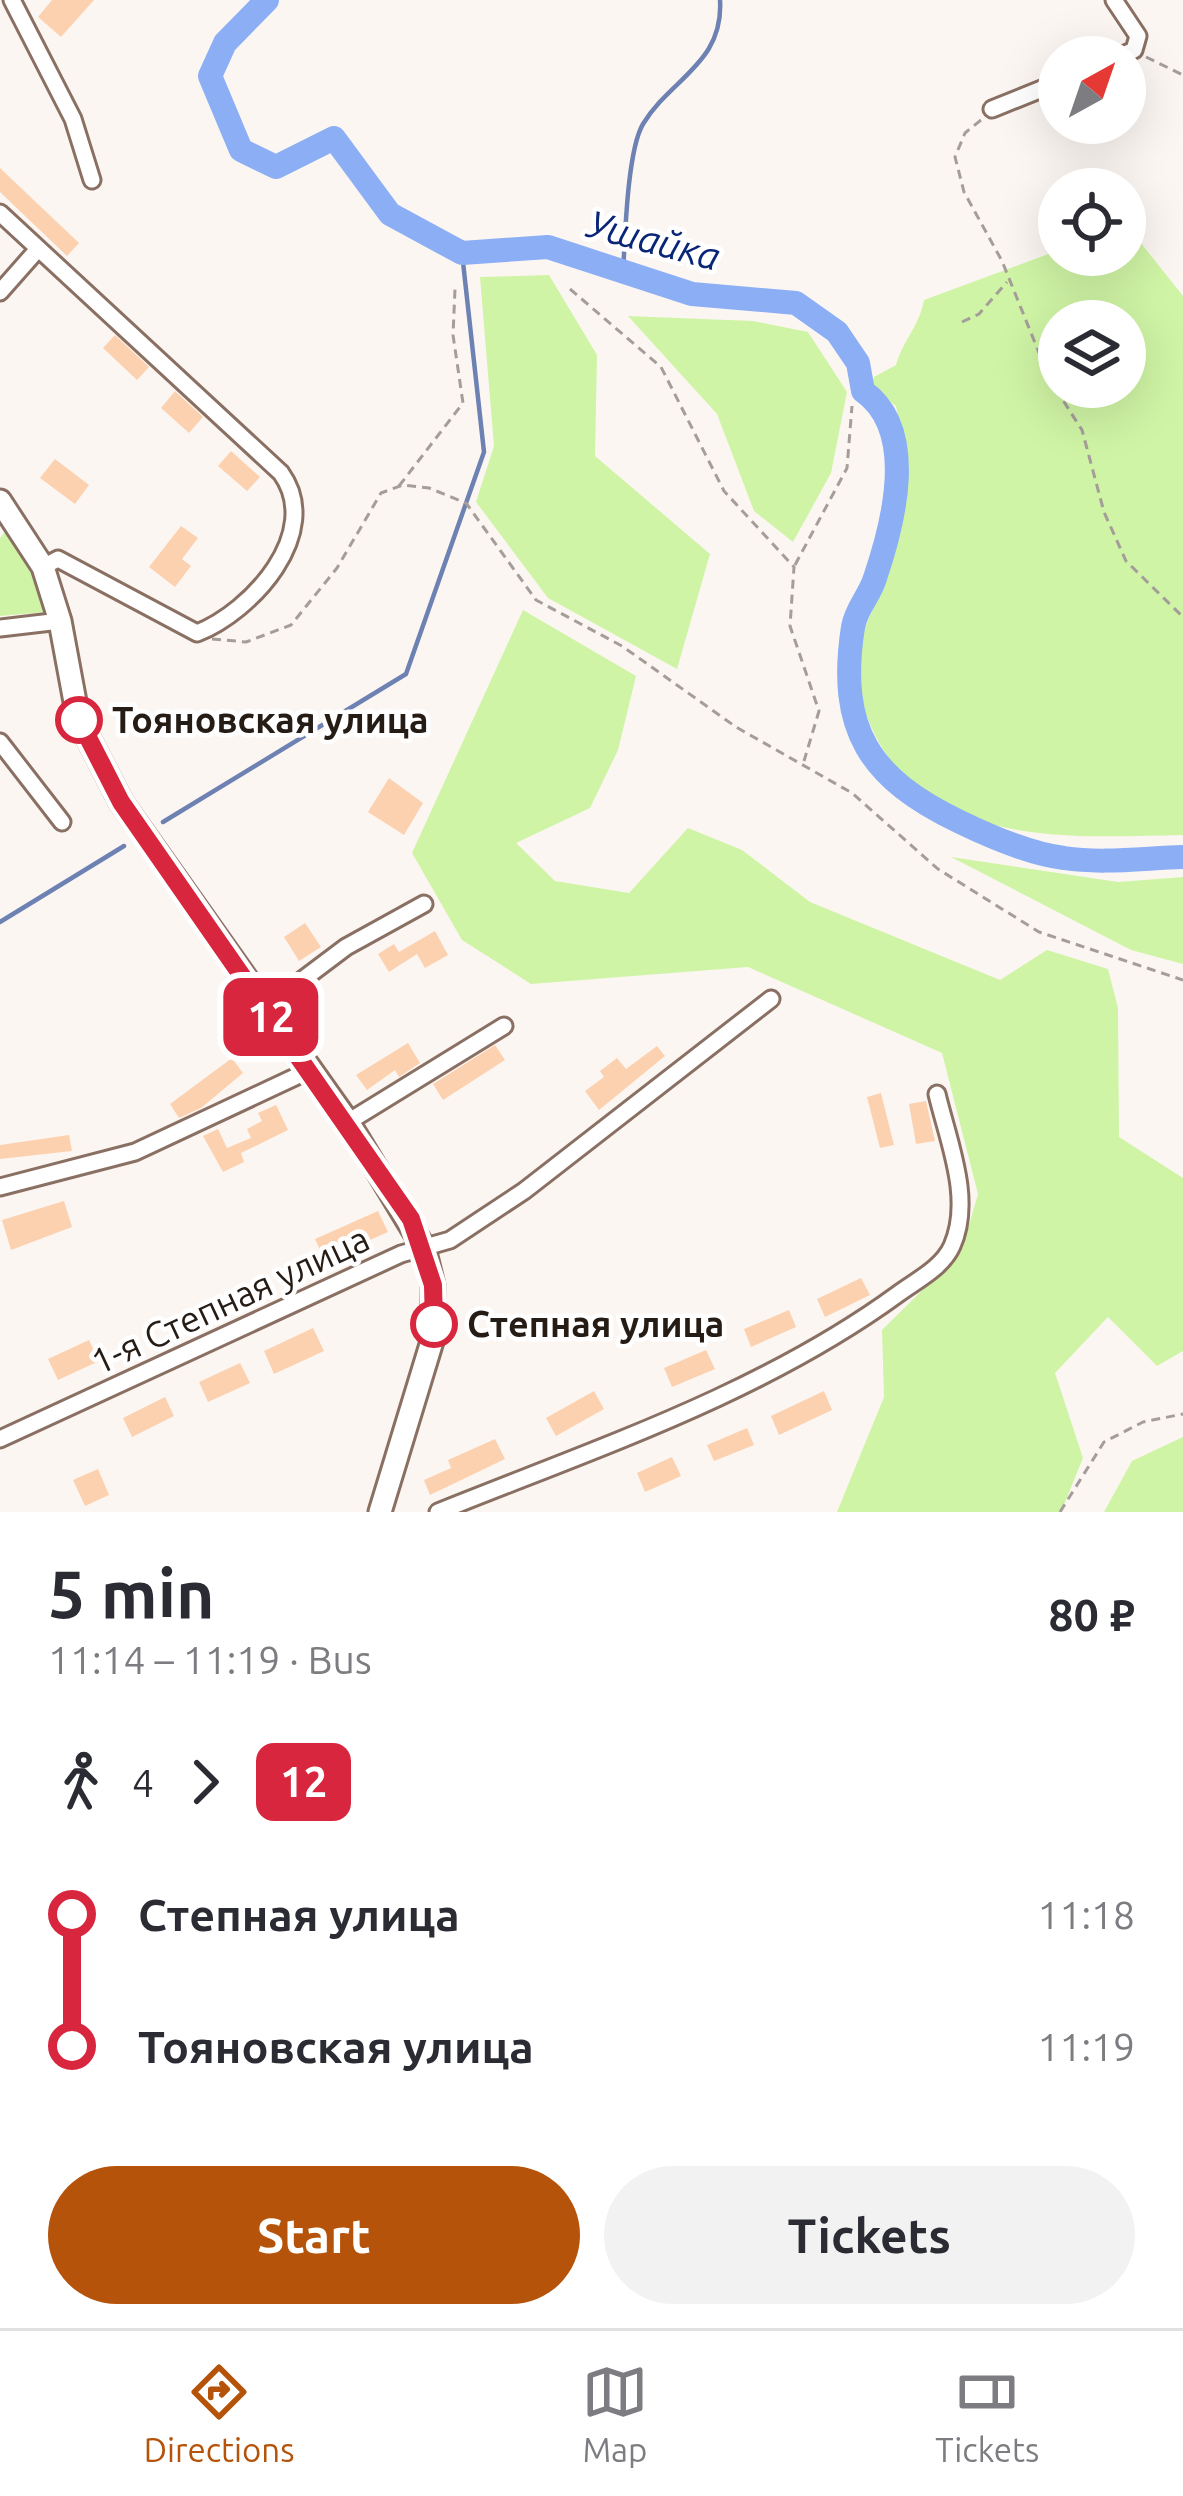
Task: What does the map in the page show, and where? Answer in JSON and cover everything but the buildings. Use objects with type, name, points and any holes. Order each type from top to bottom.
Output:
[{"type":"street","points":[[12,0],[73,118],[92,180]]},
{"type":"street","points":[[1114,0],[1138,36]]},
{"type":"street","points":[[992,110],[1038,91]]},
{"type":"street","points":[[0,213],[289,484],[293,496],[288,534],[266,584],[226,622],[197,633],[58,560],[43,567]]},
{"type":"street","points":[[0,292],[38,249]]},
{"type":"street","points":[[1,503],[43,567],[87,742],[133,820],[348,1122],[424,1248],[433,1285],[433,1338],[380,1512]]},
{"type":"street","points":[[0,628],[60,620]]},
{"type":"street","points":[[0,742],[62,822]]},
{"type":"street","points":[[265,1008],[346,946],[424,904]]},
{"type":"street","name":"1-я Степная улица","points":[[0,1439],[450,1240],[524,1191],[771,999]]},
{"type":"street","points":[[348,1122],[504,1026]]},
{"type":"street","points":[[0,1187],[135,1152],[310,1070]]},
{"type":"street","points":[[438,1512],[692,1410],[845,1333],[943,1261],[958,1226],[960,1187],[937,1094]]},
{"type":"path","points":[[1146,61],[1183,75]]},
{"type":"path","points":[[992,110],[965,133],[955,157],[964,192],[1050,380],[1082,430],[1104,512],[1126,561],[1183,617]]},
{"type":"path","points":[[962,322],[979,314],[1008,280]]},
{"type":"path","points":[[570,289],[662,367],[724,491],[794,567]]},
{"type":"path","points":[[398,487],[463,403],[453,335],[455,290]]},
{"type":"path","points":[[804,763],[819,711],[790,626],[794,567],[847,468],[852,406]]},
{"type":"path","points":[[197,633],[223,644],[246,642],[291,625],[337,568],[381,493],[398,487],[429,488],[466,503],[536,600],[622,646],[736,727],[852,793],[938,868],[1039,932],[1183,980]]},
{"type":"path","points":[[1060,1512],[1104,1442],[1143,1422],[1183,1414]]},
{"type":"green space","points":[[1146,249],[1183,296],[1183,835],[1052,834],[968,817],[931,798],[899,771],[874,733],[861,701],[856,667],[859,644],[894,554],[904,491],[896,406],[871,389],[874,377],[896,365],[924,300],[1038,258],[1038,276],[1146,276]]},
{"type":"green space","points":[[549,275],[597,355],[595,456],[710,554],[677,669],[548,598],[476,502],[494,446],[480,277]]},
{"type":"green space","points":[[628,316],[753,321],[808,332],[847,392],[831,473],[793,542],[754,511],[717,414]]},
{"type":"green space","points":[[7,529],[38,572],[46,612],[0,616],[0,538]]},
{"type":"green space","points":[[523,610],[636,676],[618,750],[590,808],[516,843],[555,881],[629,893],[688,828],[742,850],[810,902],[1000,980],[1047,950],[1108,969],[1118,1008],[1119,1137],[1183,1178],[1183,1351],[1157,1366],[1108,1317],[1055,1373],[1083,1458],[1061,1512],[837,1512],[884,1397],[882,1330],[961,1252],[978,1194],[942,1053],[748,967],[531,984],[462,940],[412,853]]},
{"type":"green space","points":[[951,857],[1118,882],[1183,877],[1183,964],[1131,950]]},
{"type":"green space","points":[[1183,1437],[1183,1512],[1104,1512],[1132,1461]]},
{"type":"waterway","name":"Ушайка","points":[[267,0],[225,43],[210,76],[241,150],[276,167],[334,138],[390,214],[462,253],[548,247],[692,294],[796,303],[837,332],[858,363],[863,391],[880,408],[891,429],[896,453],[889,531],[873,584],[855,620],[849,663],[850,695],[867,747],[882,769],[929,806],[1024,849],[1093,861],[1183,857]]},
{"type":"waterway","points":[[623,274],[638,137],[655,108],[705,55],[719,22],[720,0]]},
{"type":"waterway","points":[[163,822],[406,674],[484,452],[462,253]]},
{"type":"waterway","points":[[0,922],[124,846]]},
{"type":"bus line","name":"12","points":[[79,720],[121,802],[348,1122],[411,1219],[433,1285],[434,1324]]},
{"type":"place","name":"Тояновская улица","points":[[79,720]]},
{"type":"place","name":"Степная улица","points":[[434,1324]]}]
